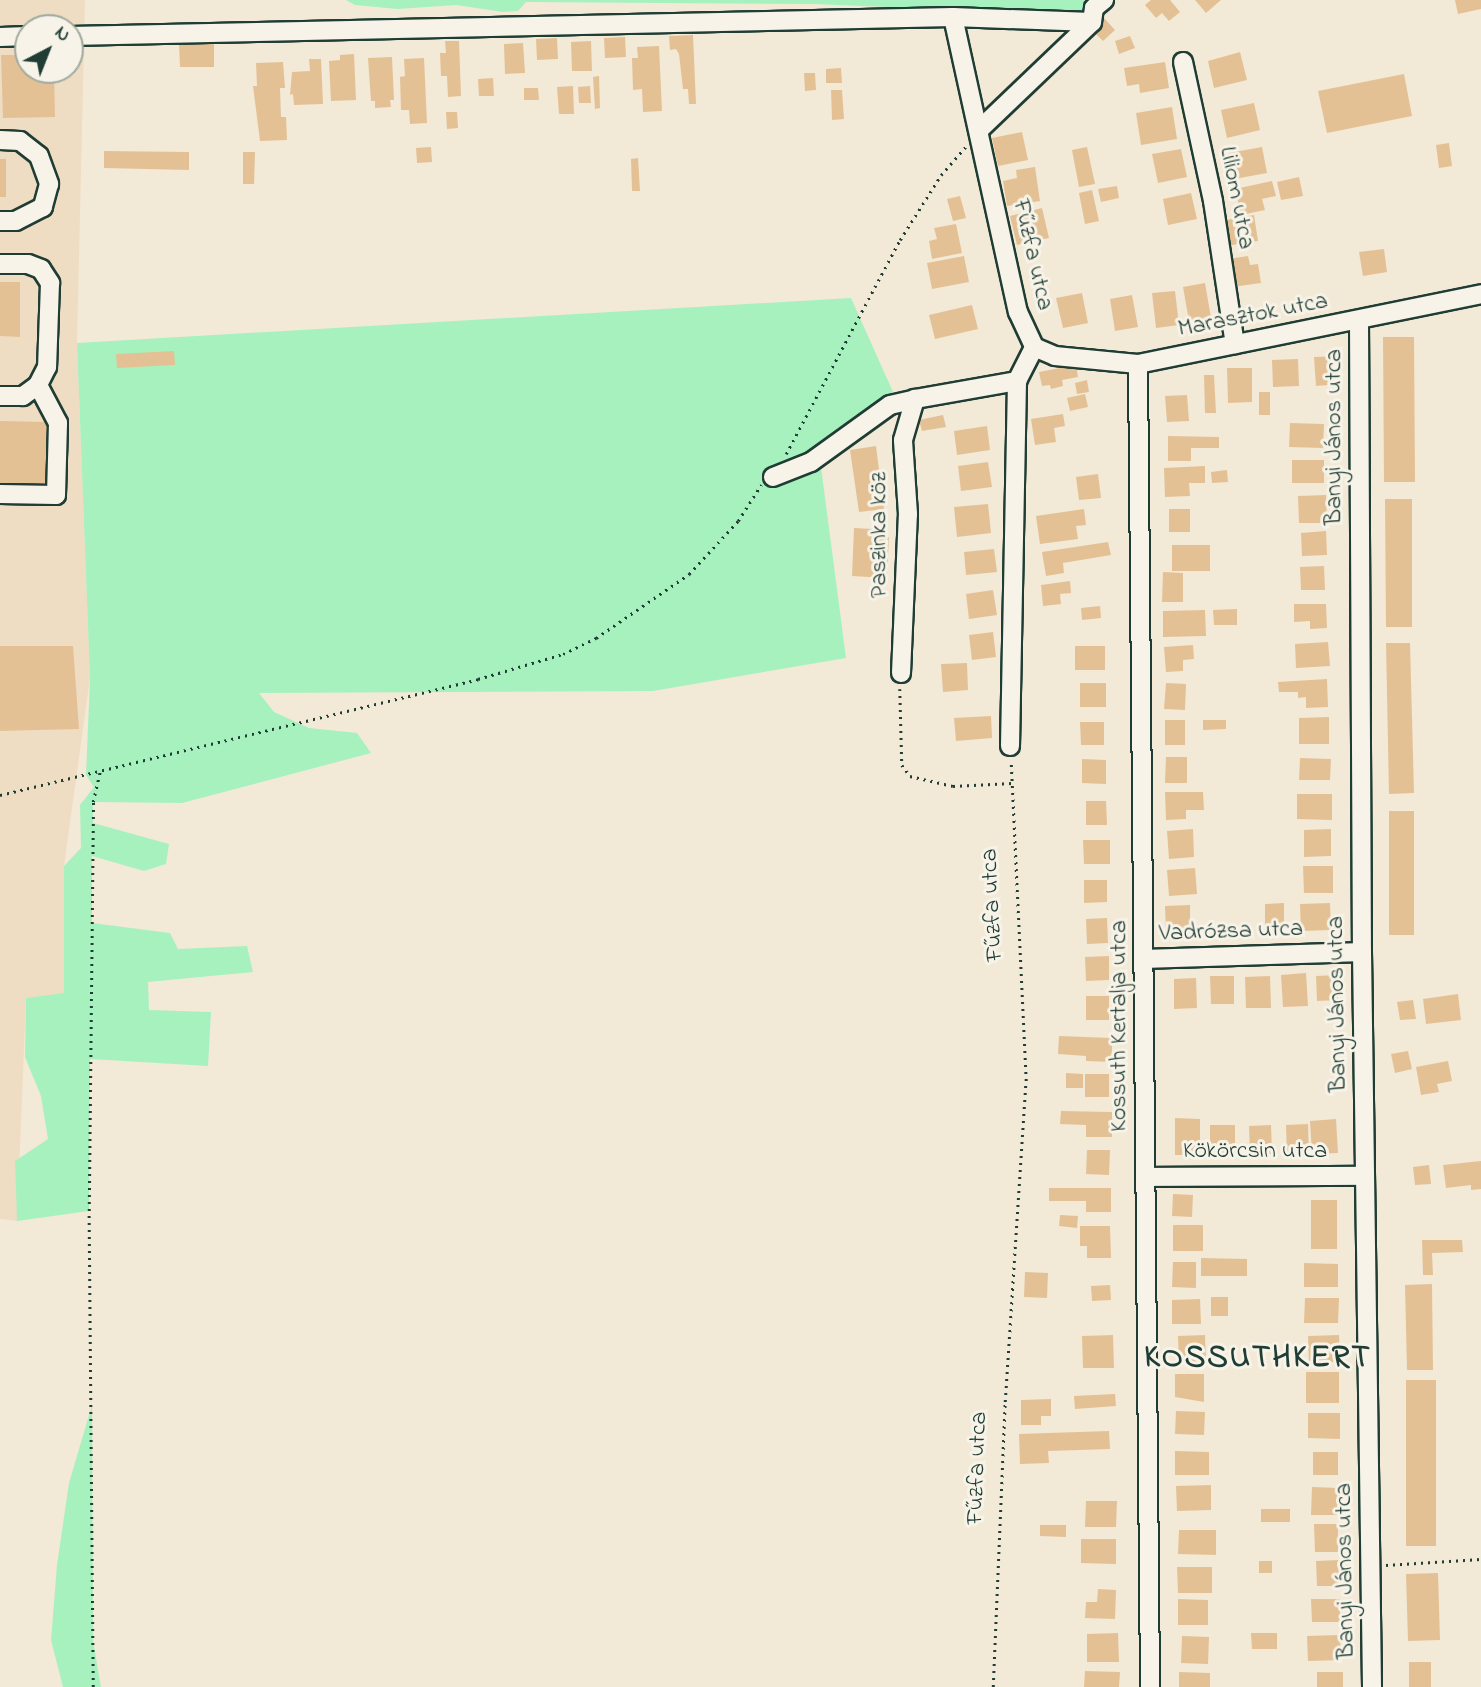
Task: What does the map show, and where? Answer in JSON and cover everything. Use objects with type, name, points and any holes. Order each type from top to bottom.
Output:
[{"type":"street","points":[[979,130],[1092,22],[1094,8],[1104,0]]},
{"type":"street","points":[[84,36],[953,17],[1092,22]]},
{"type":"street","name":"Fűzfa utca","points":[[953,17],[1018,312],[1034,347],[1017,381],[1010,746]]},
{"type":"street","name":"Liliom utca","points":[[1183,62],[1213,201],[1236,344]]},
{"type":"street","points":[[0,140],[20,141],[39,156],[49,184],[43,207],[16,221],[0,221]]},
{"type":"street","points":[[0,264],[28,264],[41,269],[50,282],[47,367],[38,385],[23,396],[0,396]]},
{"type":"street","name":"Marasztok utca","points":[[1034,347],[1063,358],[1138,364],[1481,294]]},
{"type":"street","name":"Banyi János utca","points":[[1359,321],[1362,952],[1372,1687]]},
{"type":"street","name":"Kossuth Kertalja utca","points":[[1138,364],[1150,1687]]},
{"type":"street","points":[[773,477],[811,461],[890,405],[1017,381]]},
{"type":"street","points":[[0,494],[56,495],[58,424],[38,385]]},
{"type":"street","name":"Paszinka köz","points":[[901,673],[908,514],[903,440],[915,399]]},
{"type":"street","name":"Vadrózsa utca","points":[[1144,959],[1362,952]]},
{"type":"street","name":"Kökörcsin utca","points":[[1146,1177],[1365,1176]]},
{"type":"path","points":[[0,795],[478,678],[563,654],[596,638],[688,574],[738,521],[765,480],[773,477],[900,240],[941,175],[979,130]]},
{"type":"path","points":[[901,673],[899,731],[902,765],[910,776],[953,786],[1012,783]]},
{"type":"path","name":"Fűzfa utca","points":[[993,1687],[1005,1402],[1026,1081],[1010,746]]},
{"type":"path","points":[[93,1687],[89,1211],[93,802],[100,772]]},
{"type":"path","points":[[1370,1566],[1481,1559]]},
{"type":"shaded area","points":[[0,0],[85,0],[84,43],[84,14],[14,14],[14,84],[83,84],[77,343],[90,678],[64,866],[64,993],[26,999],[17,1221],[0,1219]]},
{"type":"green space","points":[[346,0],[1084,0],[1089,15],[814,4],[526,2],[518,11],[503,12],[456,5],[398,9],[355,5]]},
{"type":"green space","points":[[851,298],[893,392],[818,444],[846,658],[653,691],[259,693],[274,712],[309,728],[357,733],[371,753],[182,803],[93,802],[93,823],[169,844],[166,864],[144,871],[92,856],[92,923],[170,933],[178,949],[247,946],[253,972],[148,982],[149,1010],[211,1012],[208,1066],[90,1059],[89,1211],[17,1221],[15,1161],[48,1139],[41,1096],[25,1057],[26,998],[64,993],[64,866],[81,848],[80,805],[94,787],[86,775],[90,678],[77,343]]},
{"type":"green space","points":[[92,1405],[93,1641],[101,1687],[63,1687],[51,1640],[57,1565],[69,1483]]},
{"type":"building","points":[[1151,0],[1170,0],[1180,12],[1169,21],[1162,13],[1156,18],[1145,5]]},
{"type":"building","points":[[1195,0],[1221,0],[1206,13]]},
{"type":"building","points":[[1455,0],[1481,0],[1481,9],[1458,14]]},
{"type":"building","points":[[1104,18],[1115,30],[1103,41],[1091,29]]},
{"type":"building","points":[[693,35],[696,104],[689,104],[688,89],[683,89],[679,54],[676,49],[670,50],[669,36]]},
{"type":"building","points":[[1130,36],[1135,48],[1119,54],[1115,41]]},
{"type":"building","points":[[625,37],[626,57],[605,58],[604,38]]},
{"type":"building","points":[[557,38],[558,59],[537,60],[536,39]]},
{"type":"building","points":[[445,41],[459,41],[461,96],[448,97],[447,76],[441,76],[440,53],[446,53]]},
{"type":"building","points":[[591,41],[592,71],[572,71],[571,42]]},
{"type":"building","points":[[523,43],[525,73],[505,74],[504,44]]},
{"type":"building","points":[[179,44],[214,44],[214,67],[180,67]]},
{"type":"building","points":[[659,46],[662,111],[643,112],[642,89],[633,90],[632,58],[638,58],[637,47]]},
{"type":"building","points":[[1240,52],[1247,80],[1214,88],[1208,61]]},
{"type":"building","points":[[354,54],[356,100],[331,101],[329,61],[340,60],[340,55]]},
{"type":"building","points":[[1,55],[14,55],[14,84],[54,84],[55,117],[3,118]]},
{"type":"building","points":[[392,57],[394,100],[390,100],[391,107],[375,108],[375,101],[371,101],[368,58]]},
{"type":"building","points":[[424,58],[427,123],[410,124],[409,110],[401,110],[400,77],[405,76],[404,59]]},
{"type":"building","points":[[309,59],[321,59],[323,104],[294,105],[293,94],[290,95],[292,72],[310,71]]},
{"type":"building","points":[[283,62],[285,88],[280,88],[281,117],[286,117],[287,140],[260,141],[253,86],[257,86],[256,63]]},
{"type":"building","points":[[1165,62],[1169,88],[1140,93],[1139,84],[1127,86],[1124,68]]},
{"type":"building","points":[[841,68],[842,83],[826,83],[826,69]]},
{"type":"building","points":[[804,73],[815,73],[816,90],[805,91]]},
{"type":"building","points":[[1404,74],[1412,116],[1327,133],[1318,91]]},
{"type":"building","points":[[599,76],[600,108],[595,109],[593,77]]},
{"type":"building","points":[[493,78],[494,96],[479,96],[478,79]]},
{"type":"building","points":[[573,86],[574,114],[559,114],[557,87]]},
{"type":"building","points":[[590,86],[591,103],[579,103],[578,87]]},
{"type":"building","points":[[524,88],[538,88],[539,100],[524,100]]},
{"type":"building","points":[[831,90],[842,90],[844,119],[832,120]]},
{"type":"building","points":[[1254,103],[1260,130],[1227,138],[1221,110]]},
{"type":"building","points":[[1172,107],[1177,139],[1141,145],[1136,113]]},
{"type":"building","points":[[446,112],[457,112],[458,128],[447,129]]},
{"type":"building","points":[[1022,132],[1028,160],[998,166],[992,138]]},
{"type":"building","points":[[1449,143],[1452,166],[1439,168],[1436,145]]},
{"type":"building","points":[[431,147],[432,162],[417,163],[416,148]]},
{"type":"building","points":[[1087,147],[1095,184],[1079,187],[1072,150]]},
{"type":"building","points":[[1262,147],[1267,173],[1234,179],[1229,153]]},
{"type":"building","points":[[1181,149],[1187,177],[1158,183],[1152,154]]},
{"type":"building","points":[[104,151],[189,152],[189,170],[104,168]]},
{"type":"building","points":[[243,152],[255,152],[254,184],[243,184]]},
{"type":"building","points":[[638,158],[640,191],[632,191],[631,159]]},
{"type":"building","points":[[0,159],[6,159],[6,197],[0,197]]},
{"type":"building","points":[[1035,167],[1040,201],[1007,206],[1003,181],[1017,178],[1016,170]]},
{"type":"building","points":[[1299,177],[1303,196],[1281,200],[1277,182]]},
{"type":"building","points":[[1272,181],[1276,196],[1262,199],[1265,210],[1241,215],[1235,189]]},
{"type":"building","points":[[1117,186],[1119,198],[1101,202],[1098,189]]},
{"type":"building","points":[[1092,190],[1099,221],[1085,224],[1079,193]]},
{"type":"building","points":[[1191,193],[1197,219],[1168,225],[1163,199]]},
{"type":"building","points":[[960,196],[966,218],[953,221],[947,199]]},
{"type":"building","points":[[1042,208],[1049,238],[1017,245],[1010,216]]},
{"type":"building","points":[[1254,215],[1258,241],[1226,246],[1221,221]]},
{"type":"building","points":[[956,224],[962,253],[932,259],[929,241],[937,239],[934,228]]},
{"type":"building","points":[[1384,249],[1387,272],[1363,276],[1359,252]]},
{"type":"building","points":[[964,256],[969,282],[932,289],[927,263]]},
{"type":"building","points":[[1248,256],[1250,265],[1258,264],[1261,283],[1232,287],[1228,259]]},
{"type":"building","points":[[0,282],[20,282],[20,337],[0,336]]},
{"type":"building","points":[[1205,283],[1211,318],[1189,321],[1183,287]]},
{"type":"building","points":[[1175,291],[1179,325],[1156,328],[1152,293]]},
{"type":"building","points":[[1082,293],[1088,323],[1063,328],[1056,298]]},
{"type":"building","points":[[1132,295],[1138,327],[1115,331],[1110,299]]},
{"type":"building","points":[[972,305],[978,329],[935,339],[929,315]]},
{"type":"building","points":[[1383,337],[1414,337],[1415,482],[1384,482]]},
{"type":"building","points":[[174,351],[175,365],[117,368],[116,354]]},
{"type":"building","points":[[1338,356],[1340,384],[1316,386],[1314,357]]},
{"type":"building","points":[[1298,359],[1299,386],[1273,387],[1272,360]]},
{"type":"building","points":[[1076,365],[1078,377],[1062,380],[1063,386],[1051,389],[1050,385],[1042,386],[1039,372]]},
{"type":"building","points":[[1227,368],[1252,368],[1252,402],[1228,403]]},
{"type":"building","points":[[1204,375],[1214,375],[1216,413],[1205,413]]},
{"type":"building","points":[[1087,380],[1089,392],[1077,394],[1075,383]]},
{"type":"building","points":[[1259,392],[1270,392],[1270,415],[1259,415]]},
{"type":"building","points":[[1085,394],[1088,407],[1070,411],[1067,398]]},
{"type":"building","points":[[1187,395],[1189,421],[1167,422],[1165,396]]},
{"type":"building","points":[[1063,414],[1065,426],[1054,428],[1056,442],[1035,445],[1031,419]]},
{"type":"building","points":[[943,415],[946,427],[922,431],[919,420]]},
{"type":"building","points":[[0,421],[48,422],[47,483],[0,483]]},
{"type":"building","points":[[1290,423],[1324,424],[1323,448],[1289,447]]},
{"type":"building","points":[[987,426],[990,450],[957,455],[954,431]]},
{"type":"building","points":[[1168,436],[1219,437],[1219,448],[1191,448],[1191,461],[1168,461]]},
{"type":"building","points":[[876,446],[884,509],[859,512],[850,450]]},
{"type":"building","points":[[1292,460],[1324,460],[1324,483],[1292,483]]},
{"type":"building","points":[[988,462],[992,487],[961,491],[958,466]]},
{"type":"building","points":[[1205,466],[1205,483],[1189,483],[1190,496],[1165,497],[1164,468]]},
{"type":"building","points":[[1227,470],[1228,482],[1212,483],[1211,472]]},
{"type":"building","points":[[1098,474],[1101,498],[1079,500],[1076,477]]},
{"type":"building","points":[[1326,495],[1327,523],[1299,523],[1298,496]]},
{"type":"building","points":[[1385,499],[1412,499],[1412,627],[1386,627]]},
{"type":"building","points":[[988,504],[991,533],[957,537],[954,507]]},
{"type":"building","points":[[1084,509],[1086,525],[1076,526],[1078,539],[1040,544],[1036,516]]},
{"type":"building","points":[[1169,509],[1190,509],[1190,532],[1169,532]]},
{"type":"building","points":[[854,528],[872,529],[872,537],[889,537],[887,578],[852,576]]},
{"type":"building","points":[[1326,531],[1327,555],[1302,556],[1301,533]]},
{"type":"building","points":[[1108,542],[1111,555],[1063,563],[1064,573],[1046,576],[1042,552]]},
{"type":"building","points":[[1172,545],[1210,545],[1210,571],[1172,571]]},
{"type":"building","points":[[994,549],[997,572],[966,575],[964,552]]},
{"type":"building","points":[[1324,566],[1325,590],[1301,590],[1300,567]]},
{"type":"building","points":[[1163,572],[1183,573],[1183,602],[1162,602]]},
{"type":"building","points":[[1070,581],[1071,593],[1060,594],[1061,604],[1043,606],[1041,585]]},
{"type":"building","points":[[993,590],[997,615],[969,619],[966,594]]},
{"type":"building","points":[[1294,604],[1326,604],[1327,628],[1310,629],[1310,621],[1294,622]]},
{"type":"building","points":[[1100,606],[1101,618],[1082,620],[1081,608]]},
{"type":"building","points":[[1237,609],[1237,625],[1214,625],[1213,610]]},
{"type":"building","points":[[1205,610],[1206,636],[1163,637],[1163,611]]},
{"type":"building","points":[[993,632],[996,657],[972,660],[969,635]]},
{"type":"building","points":[[1328,642],[1330,666],[1296,668],[1295,644]]},
{"type":"building","points":[[1386,643],[1410,643],[1414,793],[1389,794]]},
{"type":"building","points":[[1193,645],[1194,659],[1183,660],[1183,671],[1166,672],[1164,647]]},
{"type":"building","points":[[0,646],[73,646],[79,729],[0,731]]},
{"type":"building","points":[[1075,646],[1105,646],[1105,670],[1075,670]]},
{"type":"building","points":[[967,663],[968,690],[943,692],[941,664]]},
{"type":"building","points":[[1327,679],[1328,707],[1306,708],[1306,697],[1298,698],[1298,692],[1279,692],[1278,682]]},
{"type":"building","points":[[1080,683],[1106,683],[1106,707],[1080,707]]},
{"type":"building","points":[[1166,683],[1186,684],[1185,710],[1164,709]]},
{"type":"building","points":[[991,716],[992,738],[956,741],[954,718]]},
{"type":"building","points":[[1329,717],[1329,744],[1299,744],[1299,718]]},
{"type":"building","points":[[1165,720],[1185,720],[1185,745],[1165,745]]},
{"type":"building","points":[[1203,720],[1226,720],[1226,729],[1203,730]]},
{"type":"building","points":[[1080,722],[1104,722],[1104,745],[1081,745]]},
{"type":"building","points":[[1166,757],[1187,757],[1187,783],[1165,783]]},
{"type":"building","points":[[1300,758],[1331,759],[1330,780],[1299,780]]},
{"type":"building","points":[[1082,759],[1106,760],[1106,784],[1082,783]]},
{"type":"building","points":[[1165,792],[1203,792],[1204,810],[1186,810],[1186,819],[1166,820]]},
{"type":"building","points":[[1297,794],[1332,794],[1332,820],[1297,819]]},
{"type":"building","points":[[1086,801],[1106,801],[1107,825],[1086,825]]},
{"type":"building","points":[[1389,811],[1414,811],[1414,935],[1389,935]]},
{"type":"building","points":[[1193,829],[1194,857],[1169,859],[1167,831]]},
{"type":"building","points":[[1331,829],[1331,856],[1304,857],[1304,830]]},
{"type":"building","points":[[1083,840],[1110,840],[1110,864],[1084,864]]},
{"type":"building","points":[[1303,866],[1333,866],[1333,893],[1304,893]]},
{"type":"building","points":[[1195,868],[1197,894],[1169,896],[1167,870]]},
{"type":"building","points":[[1084,880],[1107,880],[1107,902],[1084,903]]},
{"type":"building","points":[[1284,903],[1284,929],[1265,929],[1265,904]]},
{"type":"building","points":[[1330,903],[1331,930],[1301,931],[1300,904]]},
{"type":"building","points":[[1190,905],[1190,932],[1166,932],[1165,906]]},
{"type":"building","points":[[1107,918],[1108,943],[1087,944],[1086,919]]},
{"type":"building","points":[[1109,956],[1109,980],[1086,981],[1085,957]]},
{"type":"building","points":[[1306,973],[1308,1006],[1283,1007],[1281,975]]},
{"type":"building","points":[[1337,975],[1338,1000],[1317,1001],[1316,976]]},
{"type":"building","points":[[1210,976],[1234,976],[1234,1004],[1211,1004]]},
{"type":"building","points":[[1270,976],[1271,1008],[1246,1008],[1245,977]]},
{"type":"building","points":[[1196,978],[1197,1008],[1174,1009],[1174,979]]},
{"type":"building","points":[[1458,994],[1461,1020],[1426,1024],[1423,999]]},
{"type":"building","points":[[1086,996],[1109,996],[1109,1020],[1086,1020]]},
{"type":"building","points":[[1413,1000],[1416,1019],[1400,1020],[1397,1002]]},
{"type":"building","points":[[1059,1036],[1112,1038],[1112,1062],[1086,1061],[1086,1056],[1058,1054]]},
{"type":"building","points":[[1408,1051],[1412,1069],[1395,1073],[1391,1054]]},
{"type":"building","points":[[1448,1061],[1452,1081],[1437,1084],[1439,1092],[1421,1095],[1416,1067]]},
{"type":"building","points":[[1066,1073],[1083,1074],[1083,1088],[1066,1088]]},
{"type":"building","points":[[1085,1074],[1109,1074],[1109,1097],[1085,1097]]},
{"type":"building","points":[[1061,1111],[1112,1112],[1112,1137],[1086,1137],[1086,1125],[1060,1124]]},
{"type":"building","points":[[1175,1118],[1200,1119],[1200,1155],[1175,1155]]},
{"type":"building","points":[[1336,1119],[1338,1153],[1312,1154],[1310,1121]]},
{"type":"building","points":[[1308,1124],[1309,1156],[1287,1157],[1286,1125]]},
{"type":"building","points":[[1210,1125],[1235,1125],[1235,1157],[1210,1157]]},
{"type":"building","points":[[1271,1125],[1272,1154],[1250,1155],[1249,1126]]},
{"type":"building","points":[[1087,1150],[1110,1150],[1109,1175],[1086,1174]]},
{"type":"building","points":[[1481,1161],[1481,1189],[1471,1190],[1471,1185],[1446,1188],[1443,1165]]},
{"type":"building","points":[[1429,1165],[1431,1184],[1415,1185],[1413,1167]]},
{"type":"building","points":[[1049,1188],[1111,1188],[1111,1212],[1086,1212],[1086,1201],[1049,1201]]},
{"type":"building","points":[[1173,1194],[1193,1195],[1192,1217],[1172,1216]]},
{"type":"building","points":[[1311,1200],[1337,1200],[1337,1249],[1311,1249]]},
{"type":"building","points":[[1060,1215],[1078,1216],[1077,1228],[1059,1226]]},
{"type":"building","points":[[1173,1225],[1203,1225],[1203,1251],[1173,1251]]},
{"type":"building","points":[[1080,1226],[1110,1226],[1111,1258],[1087,1258],[1087,1246],[1080,1246]]},
{"type":"building","points":[[1422,1240],[1462,1240],[1463,1252],[1432,1253],[1433,1275],[1423,1275]]},
{"type":"building","points":[[1201,1258],[1247,1259],[1247,1276],[1201,1276]]},
{"type":"building","points":[[1173,1262],[1196,1262],[1196,1288],[1172,1287]]},
{"type":"building","points":[[1304,1263],[1338,1264],[1338,1287],[1304,1287]]},
{"type":"building","points":[[1025,1272],[1048,1273],[1047,1298],[1024,1297]]},
{"type":"building","points":[[1432,1284],[1433,1370],[1407,1370],[1405,1285]]},
{"type":"building","points":[[1110,1285],[1111,1300],[1092,1301],[1091,1286]]},
{"type":"building","points":[[1211,1297],[1228,1297],[1228,1316],[1211,1316]]},
{"type":"building","points":[[1305,1298],[1339,1298],[1338,1323],[1304,1323]]},
{"type":"building","points":[[1200,1299],[1201,1324],[1172,1324],[1172,1300]]},
{"type":"building","points":[[1113,1335],[1114,1368],[1083,1368],[1082,1336]]},
{"type":"building","points":[[1205,1335],[1206,1362],[1179,1363],[1178,1336]]},
{"type":"building","points":[[1339,1335],[1340,1362],[1309,1363],[1308,1336]]},
{"type":"building","points":[[1306,1372],[1339,1372],[1339,1403],[1306,1403]]},
{"type":"building","points":[[1175,1374],[1204,1374],[1204,1402],[1175,1397]]},
{"type":"building","points":[[1406,1380],[1436,1380],[1436,1546],[1406,1546]]},
{"type":"building","points":[[1115,1394],[1116,1406],[1075,1409],[1074,1396]]},
{"type":"building","points":[[1051,1399],[1051,1416],[1041,1416],[1041,1425],[1021,1425],[1021,1400]]},
{"type":"building","points":[[1176,1411],[1205,1412],[1204,1435],[1175,1434]]},
{"type":"building","points":[[1308,1413],[1340,1413],[1340,1439],[1308,1438]]},
{"type":"building","points":[[1109,1431],[1110,1449],[1048,1451],[1049,1463],[1020,1464],[1019,1434]]},
{"type":"building","points":[[1175,1451],[1209,1452],[1209,1475],[1175,1475]]},
{"type":"building","points":[[1313,1452],[1338,1452],[1338,1475],[1313,1475]]},
{"type":"building","points":[[1211,1485],[1211,1510],[1177,1511],[1176,1486]]},
{"type":"building","points":[[1312,1487],[1338,1488],[1337,1515],[1311,1515]]},
{"type":"building","points":[[1086,1501],[1117,1501],[1116,1527],[1085,1527]]},
{"type":"building","points":[[1261,1509],[1290,1509],[1290,1522],[1261,1522]]},
{"type":"building","points":[[1314,1524],[1338,1524],[1338,1552],[1315,1552]]},
{"type":"building","points":[[1040,1525],[1066,1525],[1066,1537],[1040,1536]]},
{"type":"building","points":[[1179,1530],[1216,1530],[1216,1555],[1178,1554]]},
{"type":"building","points":[[1081,1539],[1116,1539],[1116,1564],[1081,1563]]},
{"type":"building","points":[[1340,1560],[1341,1586],[1317,1586],[1316,1561]]},
{"type":"building","points":[[1259,1561],[1272,1561],[1272,1573],[1259,1573]]},
{"type":"building","points":[[1177,1567],[1212,1567],[1212,1593],[1178,1593]]},
{"type":"building","points":[[1438,1573],[1440,1640],[1408,1641],[1406,1574]]},
{"type":"building","points":[[1098,1589],[1116,1590],[1115,1619],[1085,1618],[1086,1602],[1097,1602]]},
{"type":"building","points":[[1178,1599],[1208,1600],[1208,1625],[1178,1625]]},
{"type":"building","points":[[1311,1599],[1340,1599],[1340,1622],[1312,1622]]},
{"type":"building","points":[[1118,1633],[1119,1662],[1087,1662],[1087,1634]]},
{"type":"building","points":[[1251,1633],[1277,1633],[1277,1649],[1252,1649]]},
{"type":"building","points":[[1340,1635],[1341,1660],[1308,1661],[1307,1636]]},
{"type":"building","points":[[1182,1636],[1209,1637],[1208,1664],[1181,1663]]},
{"type":"building","points":[[1409,1662],[1431,1662],[1431,1687],[1409,1687]]},
{"type":"building","points":[[1085,1671],[1120,1672],[1119,1687],[1084,1687]]},
{"type":"building","points":[[1179,1672],[1210,1673],[1210,1687],[1179,1687]]},
{"type":"building","points":[[1317,1672],[1343,1672],[1343,1687],[1317,1687]]},
{"type":"district","name":"KOSSUTHKERT","points":[[1258,1359]]}]
